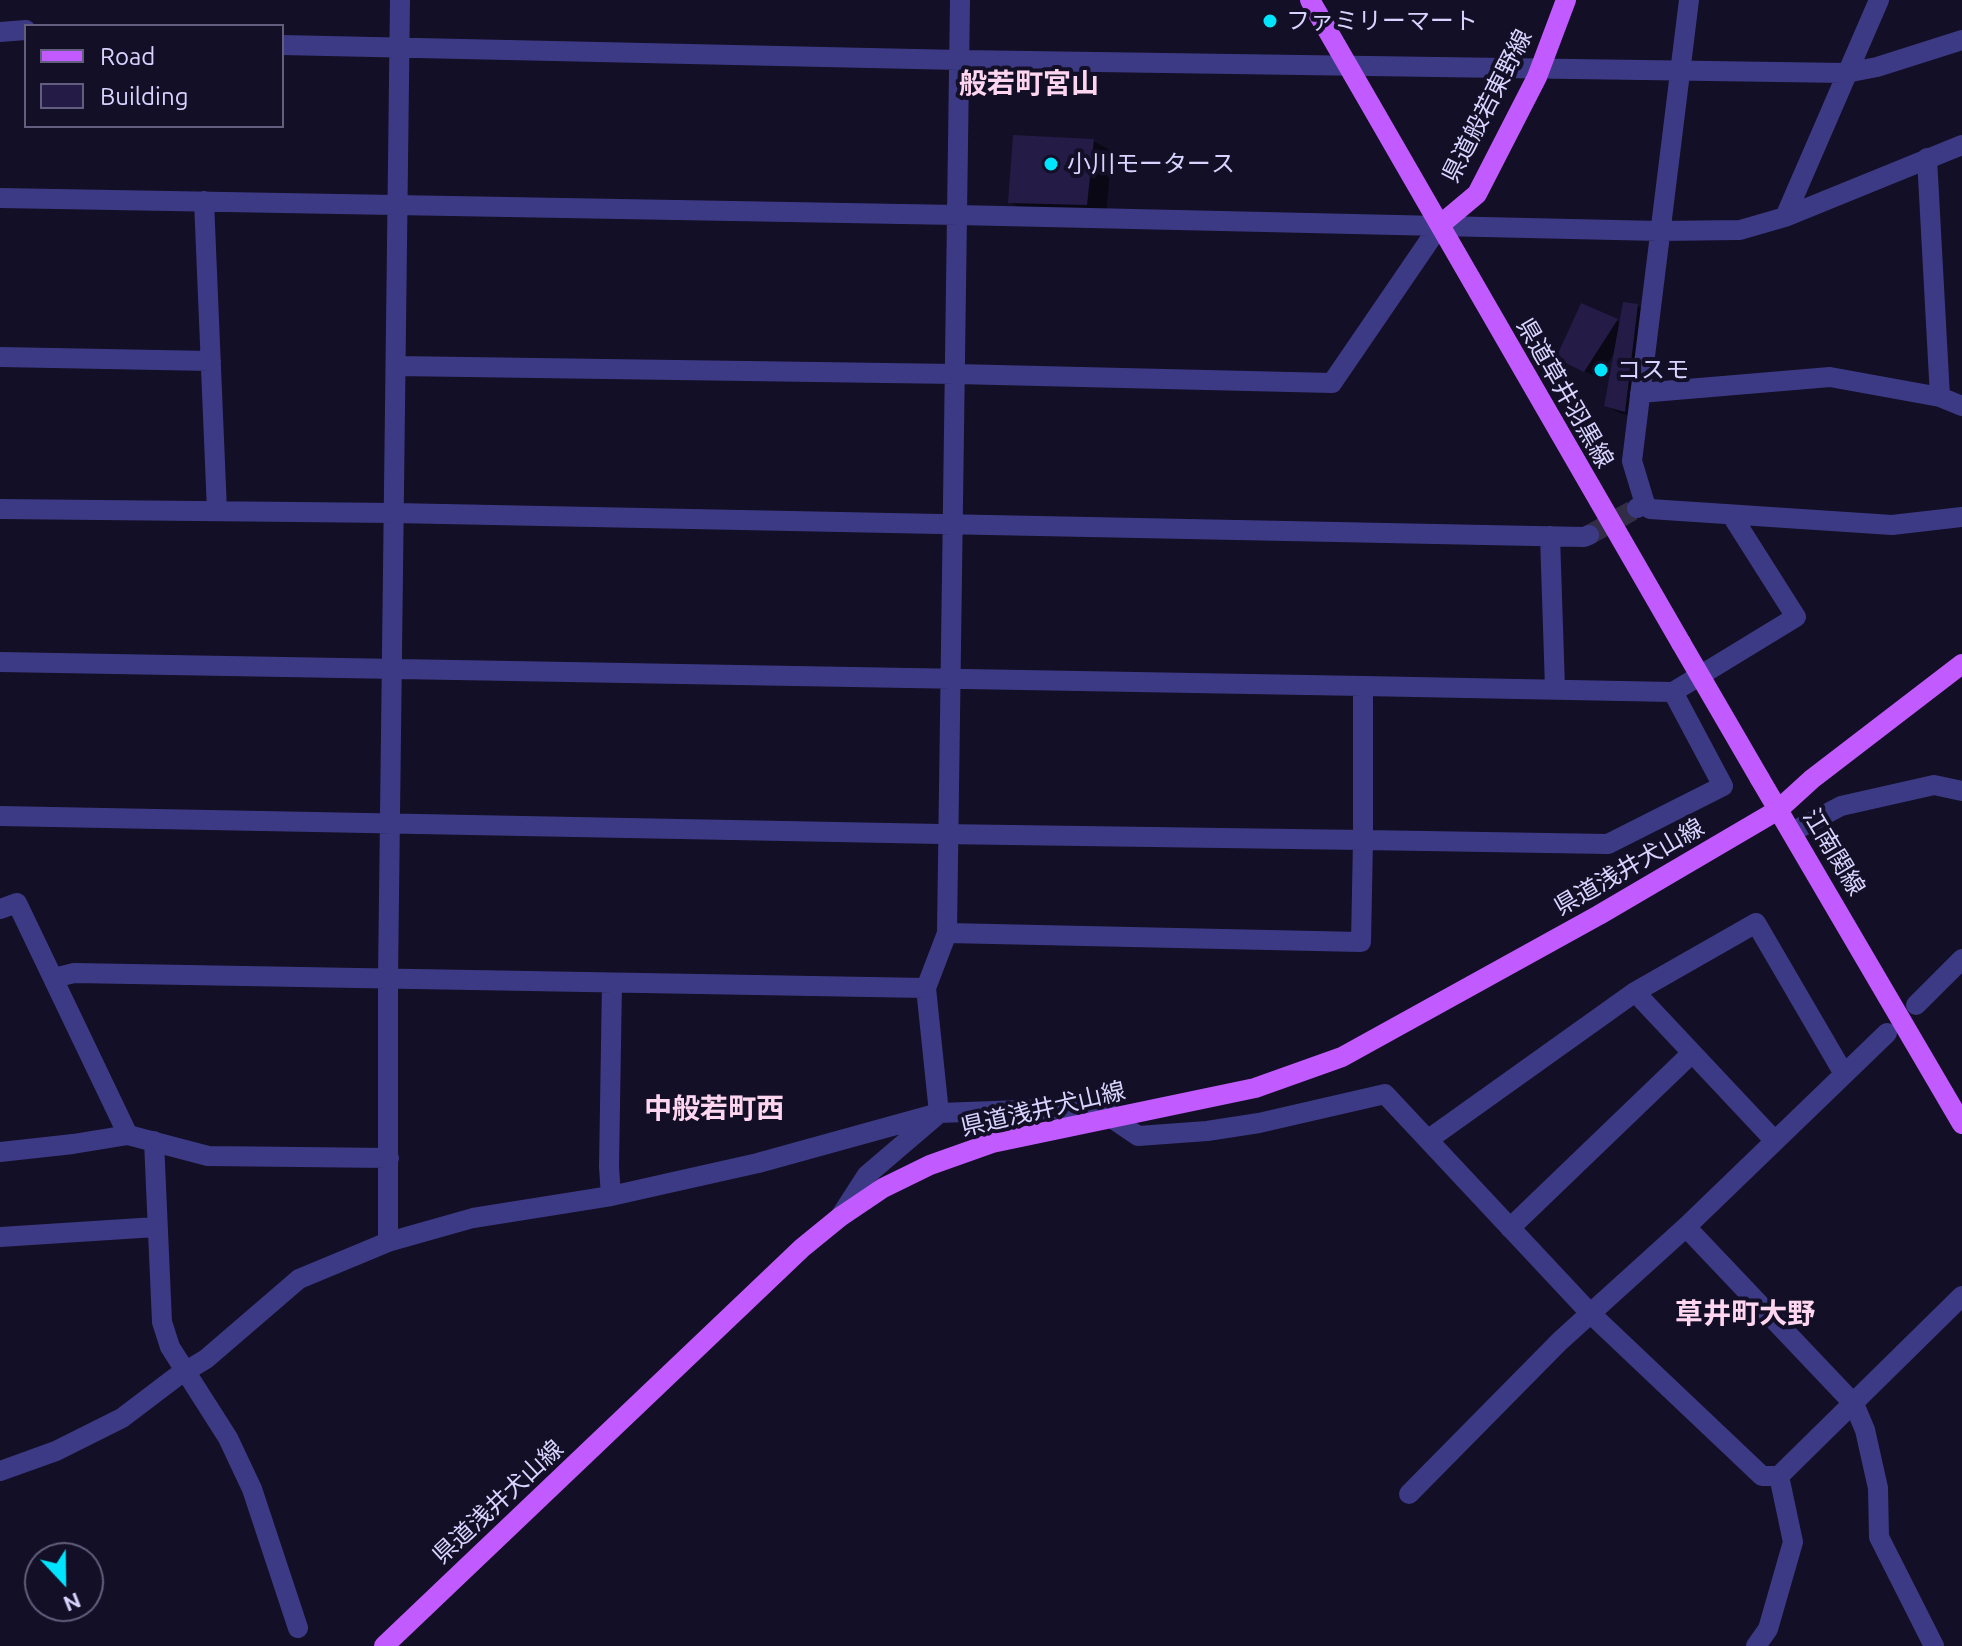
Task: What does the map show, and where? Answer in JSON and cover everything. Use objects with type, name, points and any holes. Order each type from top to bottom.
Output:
[{"type":"main road","name":"県道草井羽黒線","points":[[1310,0],[1778,810]]},
{"type":"main road","name":"県道般若東野線","points":[[1440,225],[1477,194],[1540,69],[1566,0]]},
{"type":"main road","name":"江南関線","points":[[1955,670],[1799,790],[1778,810],[1962,1124]]},
{"type":"main road","name":"県道浅井犬山線","points":[[384,1646],[802,1248],[883,1188],[930,1165],[992,1143],[1255,1088],[1342,1057],[1599,915],[1778,810]]},
{"type":"street","points":[[388,1242],[388,978],[400,0]]},
{"type":"street","points":[[939,1113],[926,988],[947,933],[960,0]]},
{"type":"street","points":[[1689,0],[1632,461],[1641,506],[1732,516],[1892,525],[1962,517]]},
{"type":"street","points":[[1785,217],[1879,0]]},
{"type":"street","points":[[0,32],[24,30]]},
{"type":"street","points":[[284,45],[960,60],[1846,73],[1877,67],[1962,40]]},
{"type":"street","points":[[0,198],[1659,231],[1740,230],[1785,217],[1962,145]]},
{"type":"street","points":[[1927,158],[1940,397]]},
{"type":"street","points":[[204,201],[217,511]]},
{"type":"street","points":[[396,366],[1332,383],[1440,225]]},
{"type":"street","points":[[0,357],[211,361]]},
{"type":"street","points":[[1640,393],[1830,377],[1940,397],[1962,406]]},
{"type":"street","points":[[0,509],[394,513],[1589,535]]},
{"type":"street","points":[[0,662],[1673,692],[1796,617],[1732,516]]},
{"type":"street","points":[[1550,536],[1555,688]]},
{"type":"street","points":[[1955,670],[1962,653]]},
{"type":"street","points":[[947,933],[1361,942],[1363,686]]},
{"type":"street","points":[[0,816],[1608,844],[1723,786],[1673,692]]},
{"type":"street","points":[[1792,832],[1841,806],[1934,785],[1962,791]]},
{"type":"street","points":[[0,909],[17,903],[128,1135]]},
{"type":"street","points":[[1429,1139],[1635,992],[1756,923],[1844,1074]]},
{"type":"street","points":[[1916,1005],[1962,959]]},
{"type":"street","points":[[54,978],[74,973],[926,988]]},
{"type":"street","points":[[611,1196],[612,983]]},
{"type":"street","points":[[1635,992],[1774,1140]]},
{"type":"street","points":[[1409,1494],[1590,1313],[1686,1227],[1887,1033]]},
{"type":"street","points":[[1510,1228],[1692,1053]]},
{"type":"street","points":[[0,1471],[56,1451],[122,1418],[206,1359],[299,1279],[388,1242],[473,1218],[611,1196],[758,1163],[939,1113],[1104,1107],[1113,1119],[1138,1136],[1259,1123],[1385,1094],[1590,1313],[1734,1453],[1762,1476],[1779,1476],[1962,1296]]},
{"type":"street","points":[[840,1217],[867,1175],[939,1113]]},
{"type":"street","points":[[0,1152],[128,1135],[208,1156],[389,1158]]},
{"type":"street","points":[[154,1141],[162,1322],[170,1347],[228,1438],[252,1489],[298,1628]]},
{"type":"street","points":[[0,1237],[156,1227]]},
{"type":"street","points":[[1686,1227],[1854,1404],[1865,1430],[1878,1488],[1879,1537],[1934,1646]]},
{"type":"street","points":[[1756,1646],[1768,1629],[1793,1542],[1779,1476]]},
{"type":"building","points":[[1013,135],[1094,139],[1087,205],[1008,203]]},
{"type":"building","points":[[1623,302],[1638,304],[1625,412],[1604,406]]},
{"type":"building","points":[[1581,303],[1618,319],[1584,372],[1556,358]]},
{"type":"tunnel","points":[[1589,535],[1637,508]]},
{"type":"place","name":"ファミリーマート","points":[[1270,21]]},
{"type":"place","name":"小川モータース","points":[[1051,164]]},
{"type":"place","name":"コスモ","points":[[1601,370]]},
{"type":"district","name":"般若町宮山","points":[[1029,84]]},
{"type":"district","name":"中般若町西","points":[[714,1109]]},
{"type":"district","name":"草井町大野","points":[[1745,1314]]}]
